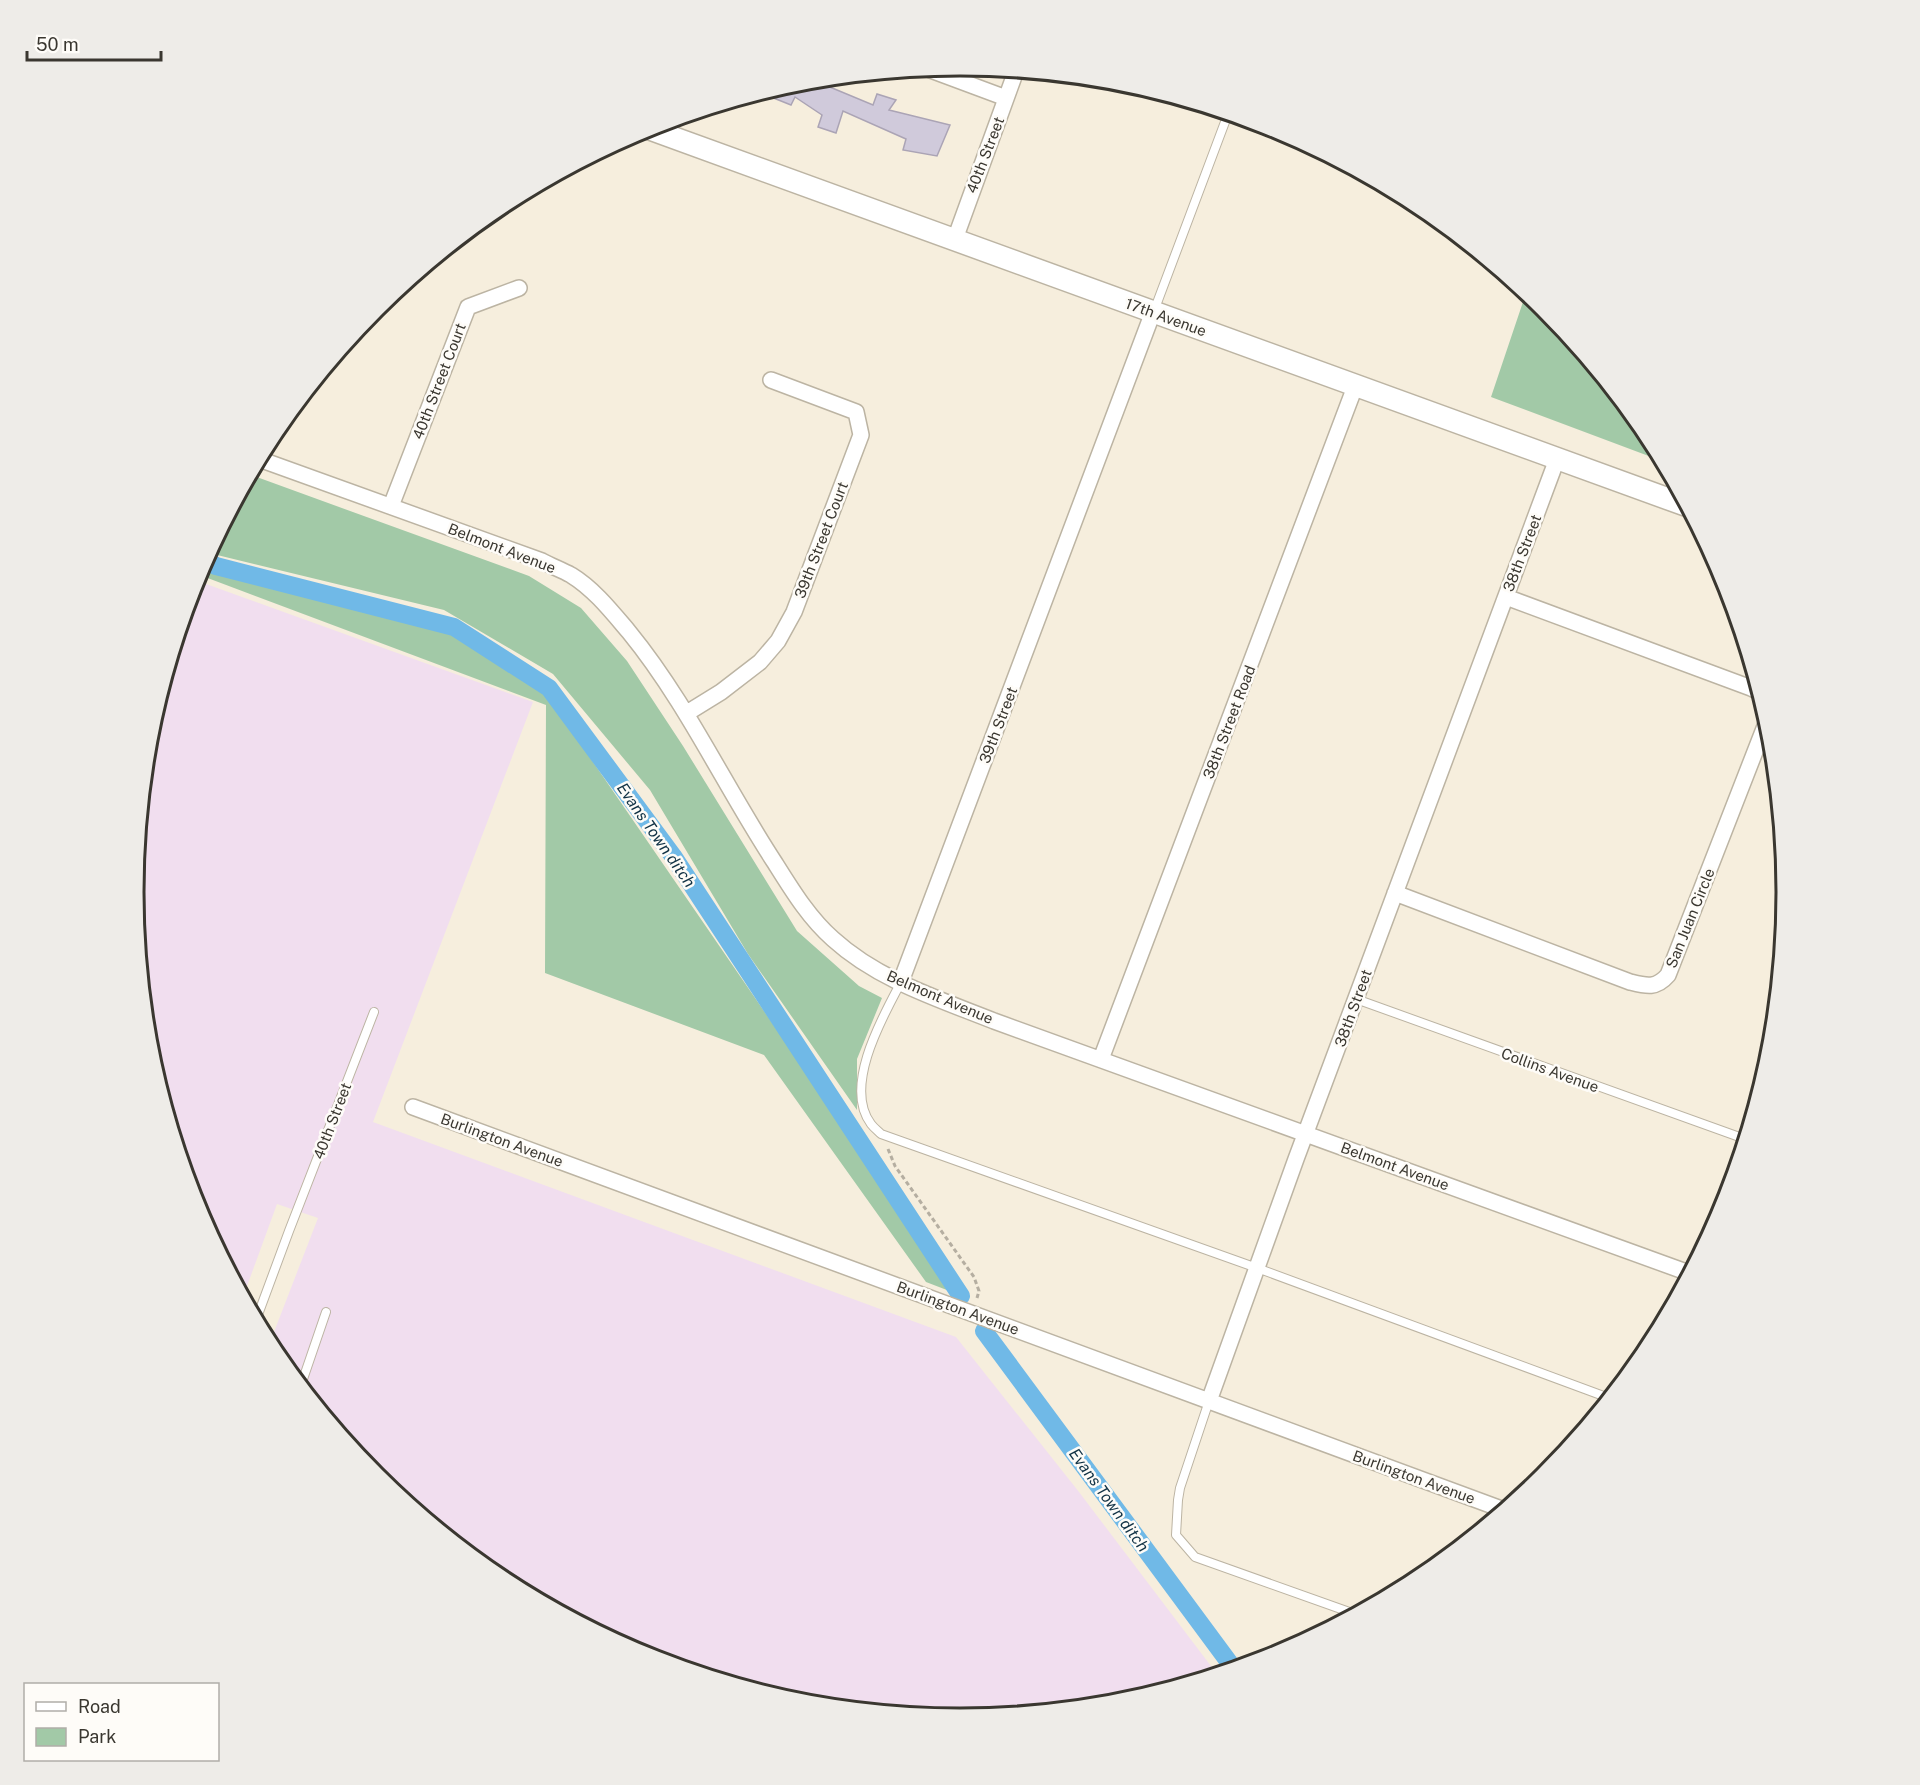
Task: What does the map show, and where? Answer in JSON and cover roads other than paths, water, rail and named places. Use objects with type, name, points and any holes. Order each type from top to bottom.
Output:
[{"type":"main road","name":"17th Avenue","points":[[662,134],[1676,502]]},
{"type":"street","points":[[948,76],[1006,98]]},
{"type":"street","name":"40th Street","points":[[955,239],[1014,78]]},
{"type":"street","name":"40th Street Court","points":[[391,506],[468,307],[519,288]]},
{"type":"street","name":"39th Street","points":[[900,984],[1153,312]]},
{"type":"street","name":"39th Street Court","points":[[687,713],[721,692],[760,662],[778,641],[794,612],[861,435],[856,412],[771,380]]},
{"type":"street","name":"38th Street Road","points":[[1101,1059],[1356,384]]},
{"type":"street","name":"38th Street","points":[[1209,1401],[1306,1133],[1557,459]]},
{"type":"street","name":"Belmont Avenue","points":[[267,462],[542,561],[572,576],[606,604],[648,656],[687,713],[760,841],[798,899],[831,938],[855,957],[900,984],[994,1021],[1683,1271]]},
{"type":"street","points":[[1506,597],[1750,688]]},
{"type":"street","name":"San Juan Circle","points":[[1395,893],[1630,982],[1644,986],[1661,983],[1668,975],[1761,737]]},
{"type":"street","name":"Burlington Avenue","points":[[412,1107],[1497,1507]]},
{"type":"lane","points":[[1153,312],[1225,121]]},
{"type":"lane","name":"39th Street","points":[[900,984],[875,1034],[863,1071],[862,1099],[871,1124],[881,1134],[1257,1268]]},
{"type":"lane","name":"Collins Avenue","points":[[1356,999],[1738,1137]]},
{"type":"lane","name":"40th Street","points":[[260,1310],[374,1012]]},
{"type":"lane","points":[[1257,1268],[1602,1395]]},
{"type":"lane","points":[[304,1377],[326,1312]]},
{"type":"lane","name":"38th Street","points":[[1209,1401],[1178,1500],[1176,1535],[1195,1557],[1346,1611]]},
{"type":"waterway","name":"Evans Town ditch","points":[[213,564],[454,627],[549,688],[673,856],[961,1296]]},
{"type":"waterway","name":"Evans Town ditch","points":[[984,1331],[1229,1662]]}]
